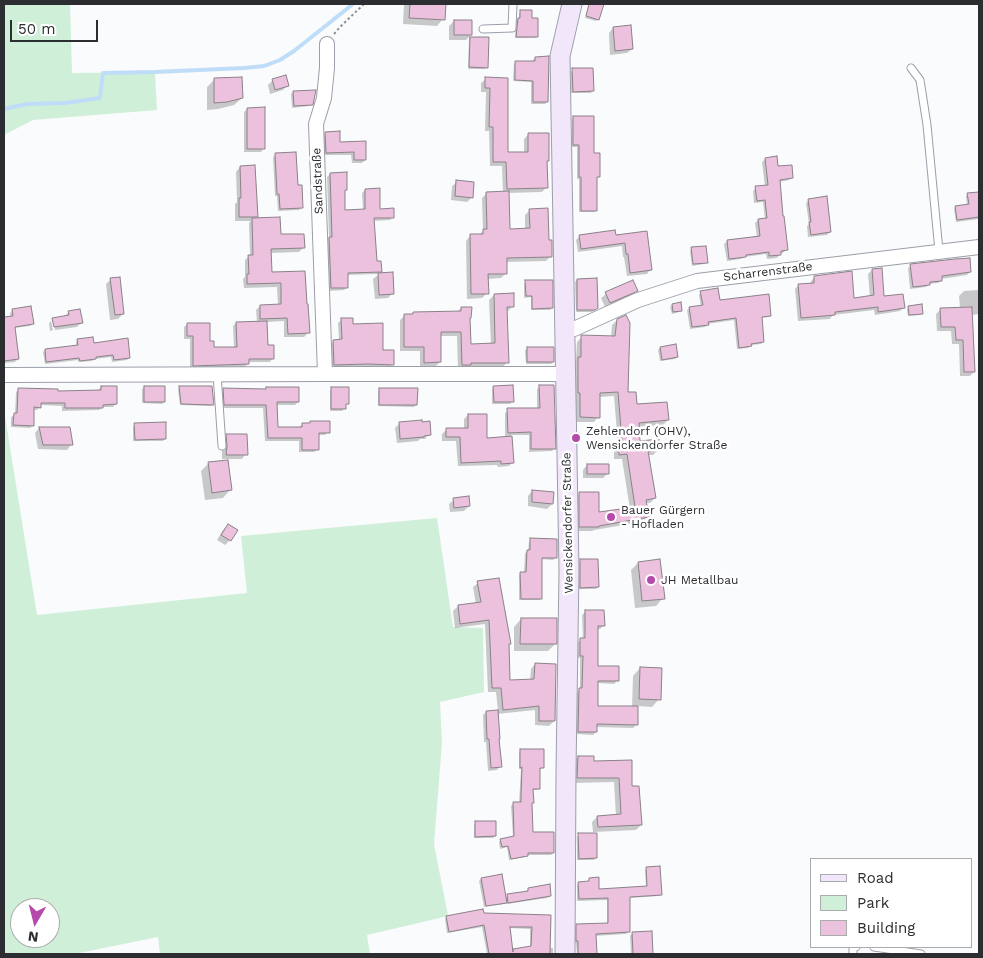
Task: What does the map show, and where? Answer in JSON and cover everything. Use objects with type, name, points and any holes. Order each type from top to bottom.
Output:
[{"type":"main road","name":"Wensickendorfer Straße","points":[[565,954],[569,570],[560,56],[572,4]]},
{"type":"street","name":"Sandstraße","points":[[324,374],[316,124],[324,98],[327,68],[326,44]]},
{"type":"street","name":"Scharrenstraße","points":[[565,329],[574,329],[638,300],[697,280],[979,247]]},
{"type":"street","points":[[4,375],[566,374]]},
{"type":"lane","points":[[483,29],[512,28],[513,4]]},
{"type":"lane","points":[[912,68],[920,80],[939,251]]},
{"type":"lane","points":[[217,374],[222,446]]},
{"type":"lane","points":[[881,948],[921,954]]},
{"type":"path","points":[[326,44],[340,27],[364,4]]},
{"type":"green space","points":[[4,4],[70,4],[72,73],[155,72],[157,110],[33,120],[4,135]]},
{"type":"green space","points":[[4,410],[37,615],[247,593],[241,536],[437,518],[453,627],[483,628],[484,692],[440,702],[442,743],[434,844],[448,916],[367,935],[370,954],[160,954],[158,937],[74,954],[4,954]]},
{"type":"building","points":[[410,4],[446,4],[445,20],[409,18]]},
{"type":"building","points":[[589,4],[604,4],[599,20],[586,16]]},
{"type":"building","points":[[520,10],[532,10],[532,18],[538,18],[538,37],[516,37]]},
{"type":"building","points":[[454,20],[472,20],[472,35],[454,35]]},
{"type":"building","points":[[631,25],[633,49],[615,51],[613,27]]},
{"type":"building","points":[[470,37],[489,37],[488,68],[469,67]]},
{"type":"building","points":[[549,56],[548,102],[533,102],[533,81],[515,80],[515,61],[535,61],[535,57]]},
{"type":"building","points":[[572,68],[593,68],[594,91],[573,92]]},
{"type":"building","points":[[286,75],[289,86],[275,90],[272,79]]},
{"type":"building","points":[[242,77],[243,98],[214,103],[214,78]]},
{"type":"building","points":[[485,77],[508,78],[508,152],[528,152],[528,133],[549,133],[548,188],[507,189],[506,162],[493,162],[493,127],[489,127],[490,88],[485,88]]},
{"type":"building","points":[[316,90],[313,105],[294,106],[293,91]]},
{"type":"building","points":[[265,107],[265,149],[247,149],[247,108]]},
{"type":"building","points":[[573,116],[594,116],[594,153],[600,153],[600,177],[597,177],[597,211],[581,211],[579,145],[573,145]]},
{"type":"building","points":[[340,131],[340,142],[366,141],[366,160],[354,160],[354,152],[326,153],[325,132]]},
{"type":"building","points":[[296,152],[298,185],[302,185],[303,208],[280,209],[279,194],[277,194],[275,153]]},
{"type":"building","points":[[777,156],[778,166],[792,165],[793,178],[780,180],[788,250],[781,251],[781,255],[769,256],[769,252],[729,259],[727,240],[760,236],[758,219],[767,218],[765,200],[757,201],[755,186],[768,185],[765,158]]},
{"type":"building","points":[[255,165],[258,217],[239,217],[239,198],[241,198],[240,166]]},
{"type":"building","points":[[347,172],[345,210],[365,209],[365,189],[380,188],[380,209],[394,208],[394,218],[374,218],[377,261],[381,261],[382,272],[348,273],[348,288],[331,288],[329,237],[332,237],[330,173]]},
{"type":"building","points":[[456,180],[474,182],[473,198],[455,196]]},
{"type":"building","points":[[509,191],[510,229],[530,228],[529,209],[548,208],[549,240],[552,240],[552,257],[507,258],[507,274],[488,274],[489,294],[471,294],[470,234],[483,234],[483,229],[487,229],[486,192]]},
{"type":"building","points":[[979,192],[979,217],[957,220],[955,206],[969,204],[967,193]]},
{"type":"building","points":[[827,196],[831,232],[811,235],[808,199]]},
{"type":"building","points":[[280,217],[281,234],[304,234],[305,248],[271,249],[272,272],[305,271],[310,333],[288,334],[287,318],[260,319],[260,305],[281,304],[281,283],[247,284],[247,274],[249,274],[248,255],[253,255],[252,218]]},
{"type":"building","points":[[615,230],[616,235],[647,231],[652,270],[630,273],[625,243],[581,249],[579,235]]},
{"type":"building","points":[[706,246],[708,263],[693,264],[691,247]]},
{"type":"building","points":[[970,258],[971,272],[942,276],[942,281],[913,287],[910,264]]},
{"type":"building","points":[[882,268],[884,296],[903,294],[905,308],[878,312],[878,307],[835,312],[835,315],[801,318],[798,284],[814,283],[814,276],[852,271],[854,298],[874,295],[872,269]]},
{"type":"building","points":[[393,272],[394,294],[379,295],[378,273]]},
{"type":"building","points":[[120,277],[124,314],[115,315],[110,278]]},
{"type":"building","points":[[597,278],[598,308],[595,310],[577,310],[577,279]]},
{"type":"building","points":[[525,280],[553,280],[553,308],[532,309],[532,296],[526,296]]},
{"type":"building","points":[[633,280],[638,291],[610,303],[605,292]]},
{"type":"building","points":[[718,288],[720,300],[769,294],[771,316],[762,317],[764,342],[739,348],[736,318],[708,322],[709,325],[692,327],[689,307],[703,305],[700,291]]},
{"type":"building","points":[[514,293],[514,307],[507,307],[509,363],[471,363],[471,365],[462,365],[461,332],[441,332],[441,362],[424,363],[424,347],[404,347],[404,314],[413,314],[413,312],[461,311],[461,307],[472,307],[470,318],[471,344],[495,343],[494,294]]},
{"type":"building","points":[[681,302],[682,311],[673,312],[672,304]]},
{"type":"building","points":[[922,304],[923,314],[909,315],[908,306]]},
{"type":"building","points":[[31,306],[34,324],[15,327],[19,359],[4,361],[4,317],[13,316],[12,309]]},
{"type":"building","points":[[972,307],[975,372],[964,372],[963,340],[956,340],[955,327],[941,327],[940,308]]},
{"type":"building","points":[[80,309],[83,323],[54,327],[52,318],[69,315],[68,311]]},
{"type":"building","points":[[626,315],[630,323],[628,392],[636,392],[637,404],[667,402],[669,420],[639,423],[640,441],[659,439],[660,450],[648,451],[656,498],[646,500],[649,517],[599,527],[579,527],[579,492],[599,492],[599,512],[635,507],[627,454],[619,455],[618,443],[622,442],[618,392],[600,393],[600,418],[580,417],[580,393],[578,393],[578,357],[581,357],[581,335],[615,336],[617,319]]},
{"type":"building","points":[[341,318],[353,318],[353,324],[383,323],[383,350],[394,350],[394,365],[334,365],[333,340],[342,339]]},
{"type":"building","points":[[267,321],[268,345],[274,345],[274,359],[249,359],[249,364],[193,366],[193,336],[187,336],[187,323],[210,323],[210,341],[214,341],[214,347],[237,347],[236,322]]},
{"type":"building","points":[[93,337],[94,343],[128,338],[130,358],[114,360],[113,355],[80,361],[79,358],[46,362],[45,349],[78,345],[77,339]]},
{"type":"building","points":[[676,344],[678,357],[662,360],[660,347]]},
{"type":"building","points":[[527,347],[554,347],[554,362],[527,362]]},
{"type":"building","points":[[513,385],[514,402],[494,402],[493,386]]},
{"type":"building","points":[[539,385],[554,385],[556,449],[531,449],[531,432],[508,433],[507,408],[540,408]]},
{"type":"building","points":[[101,386],[117,386],[117,404],[103,405],[103,408],[65,408],[65,403],[41,403],[41,408],[34,407],[34,426],[13,425],[14,413],[17,413],[18,388],[58,389],[58,391],[101,390]]},
{"type":"building","points":[[144,386],[165,386],[165,402],[144,402]]},
{"type":"building","points":[[179,386],[212,386],[214,405],[181,404]]},
{"type":"building","points":[[266,387],[299,387],[299,402],[277,402],[278,427],[302,427],[302,423],[310,423],[310,421],[330,421],[330,433],[319,433],[319,450],[302,450],[302,438],[268,438],[266,405],[224,405],[223,388],[266,389]]},
{"type":"building","points":[[331,387],[349,387],[349,404],[346,404],[346,409],[331,409]]},
{"type":"building","points":[[379,388],[418,388],[417,405],[379,405]]},
{"type":"building","points":[[468,414],[487,414],[487,438],[512,436],[514,463],[501,464],[501,461],[461,463],[460,437],[446,437],[446,428],[468,428]]},
{"type":"building","points":[[422,420],[422,422],[430,421],[431,435],[400,439],[399,422]]},
{"type":"building","points":[[166,422],[166,439],[135,440],[134,423]]},
{"type":"building","points":[[39,427],[70,427],[73,445],[43,445]]},
{"type":"building","points":[[226,434],[247,434],[248,455],[226,455]]},
{"type":"building","points":[[228,460],[232,490],[212,493],[208,462]]},
{"type":"building","points":[[587,464],[609,464],[609,474],[587,474]]},
{"type":"building","points":[[532,490],[554,492],[553,504],[532,502]]},
{"type":"building","points":[[469,496],[470,506],[454,508],[453,498]]},
{"type":"building","points":[[228,524],[238,530],[231,541],[221,535]]},
{"type":"building","points":[[530,538],[557,539],[557,558],[542,558],[542,599],[521,599],[520,572],[526,572],[527,550],[530,550]]},
{"type":"building","points":[[580,559],[598,559],[599,587],[580,588]]},
{"type":"building","name":"JH Metallbau","points":[[660,559],[665,599],[642,601],[638,562]]},
{"type":"building","points":[[499,578],[511,644],[509,644],[510,680],[534,679],[535,663],[556,664],[555,721],[539,721],[539,706],[503,710],[501,688],[492,688],[489,620],[460,624],[458,605],[481,602],[477,581]]},
{"type":"building","points":[[585,610],[604,610],[605,626],[598,626],[598,666],[619,666],[619,681],[598,681],[598,706],[638,706],[638,725],[597,724],[597,732],[578,732],[579,688],[582,688],[583,656],[580,656],[580,638],[585,638]]},
{"type":"building","points":[[521,618],[557,618],[557,644],[520,644]]},
{"type":"building","points":[[640,667],[662,668],[661,700],[639,699]]},
{"type":"building","points":[[498,710],[502,767],[491,768],[486,711]]},
{"type":"building","points":[[520,749],[544,749],[544,768],[540,768],[540,789],[533,789],[533,832],[554,832],[554,853],[528,853],[528,856],[511,859],[508,846],[502,847],[500,839],[514,836],[513,802],[521,802],[522,767],[520,768]]},
{"type":"building","points":[[578,756],[594,756],[594,761],[632,760],[632,786],[639,786],[642,825],[598,827],[597,816],[621,814],[619,778],[577,778]]},
{"type":"building","points":[[475,821],[496,821],[496,836],[475,837]]},
{"type":"building","points":[[578,833],[597,833],[597,858],[579,859]]},
{"type":"building","points":[[660,866],[662,895],[630,897],[630,932],[596,934],[597,954],[578,954],[576,924],[608,923],[608,898],[579,899],[578,882],[589,881],[589,878],[599,877],[599,889],[647,886],[646,867]]},
{"type":"building","points":[[502,874],[507,903],[486,906],[481,878]]},
{"type":"building","points":[[550,884],[551,896],[508,903],[507,894],[528,891],[528,888]]},
{"type":"building","points":[[483,909],[484,913],[551,915],[550,954],[489,954],[484,925],[449,932],[446,916]],"holes":[[[510,927],[532,927],[531,946],[513,949],[513,952]]]},
{"type":"building","points":[[652,931],[653,954],[633,954],[632,932]]},
{"type":"waterway","points":[[4,110],[28,104],[65,103],[100,98],[103,73],[264,66],[280,60],[294,51],[353,4]]},
{"type":"place","name":"Zehlendorf (OHV), Wensickendorfer Straße","points":[[576,438]]},
{"type":"place","name":"Bauer Gürgern - Hofladen","points":[[611,517]]},
{"type":"place","name":"JH Metallbau","points":[[651,580]]}]
